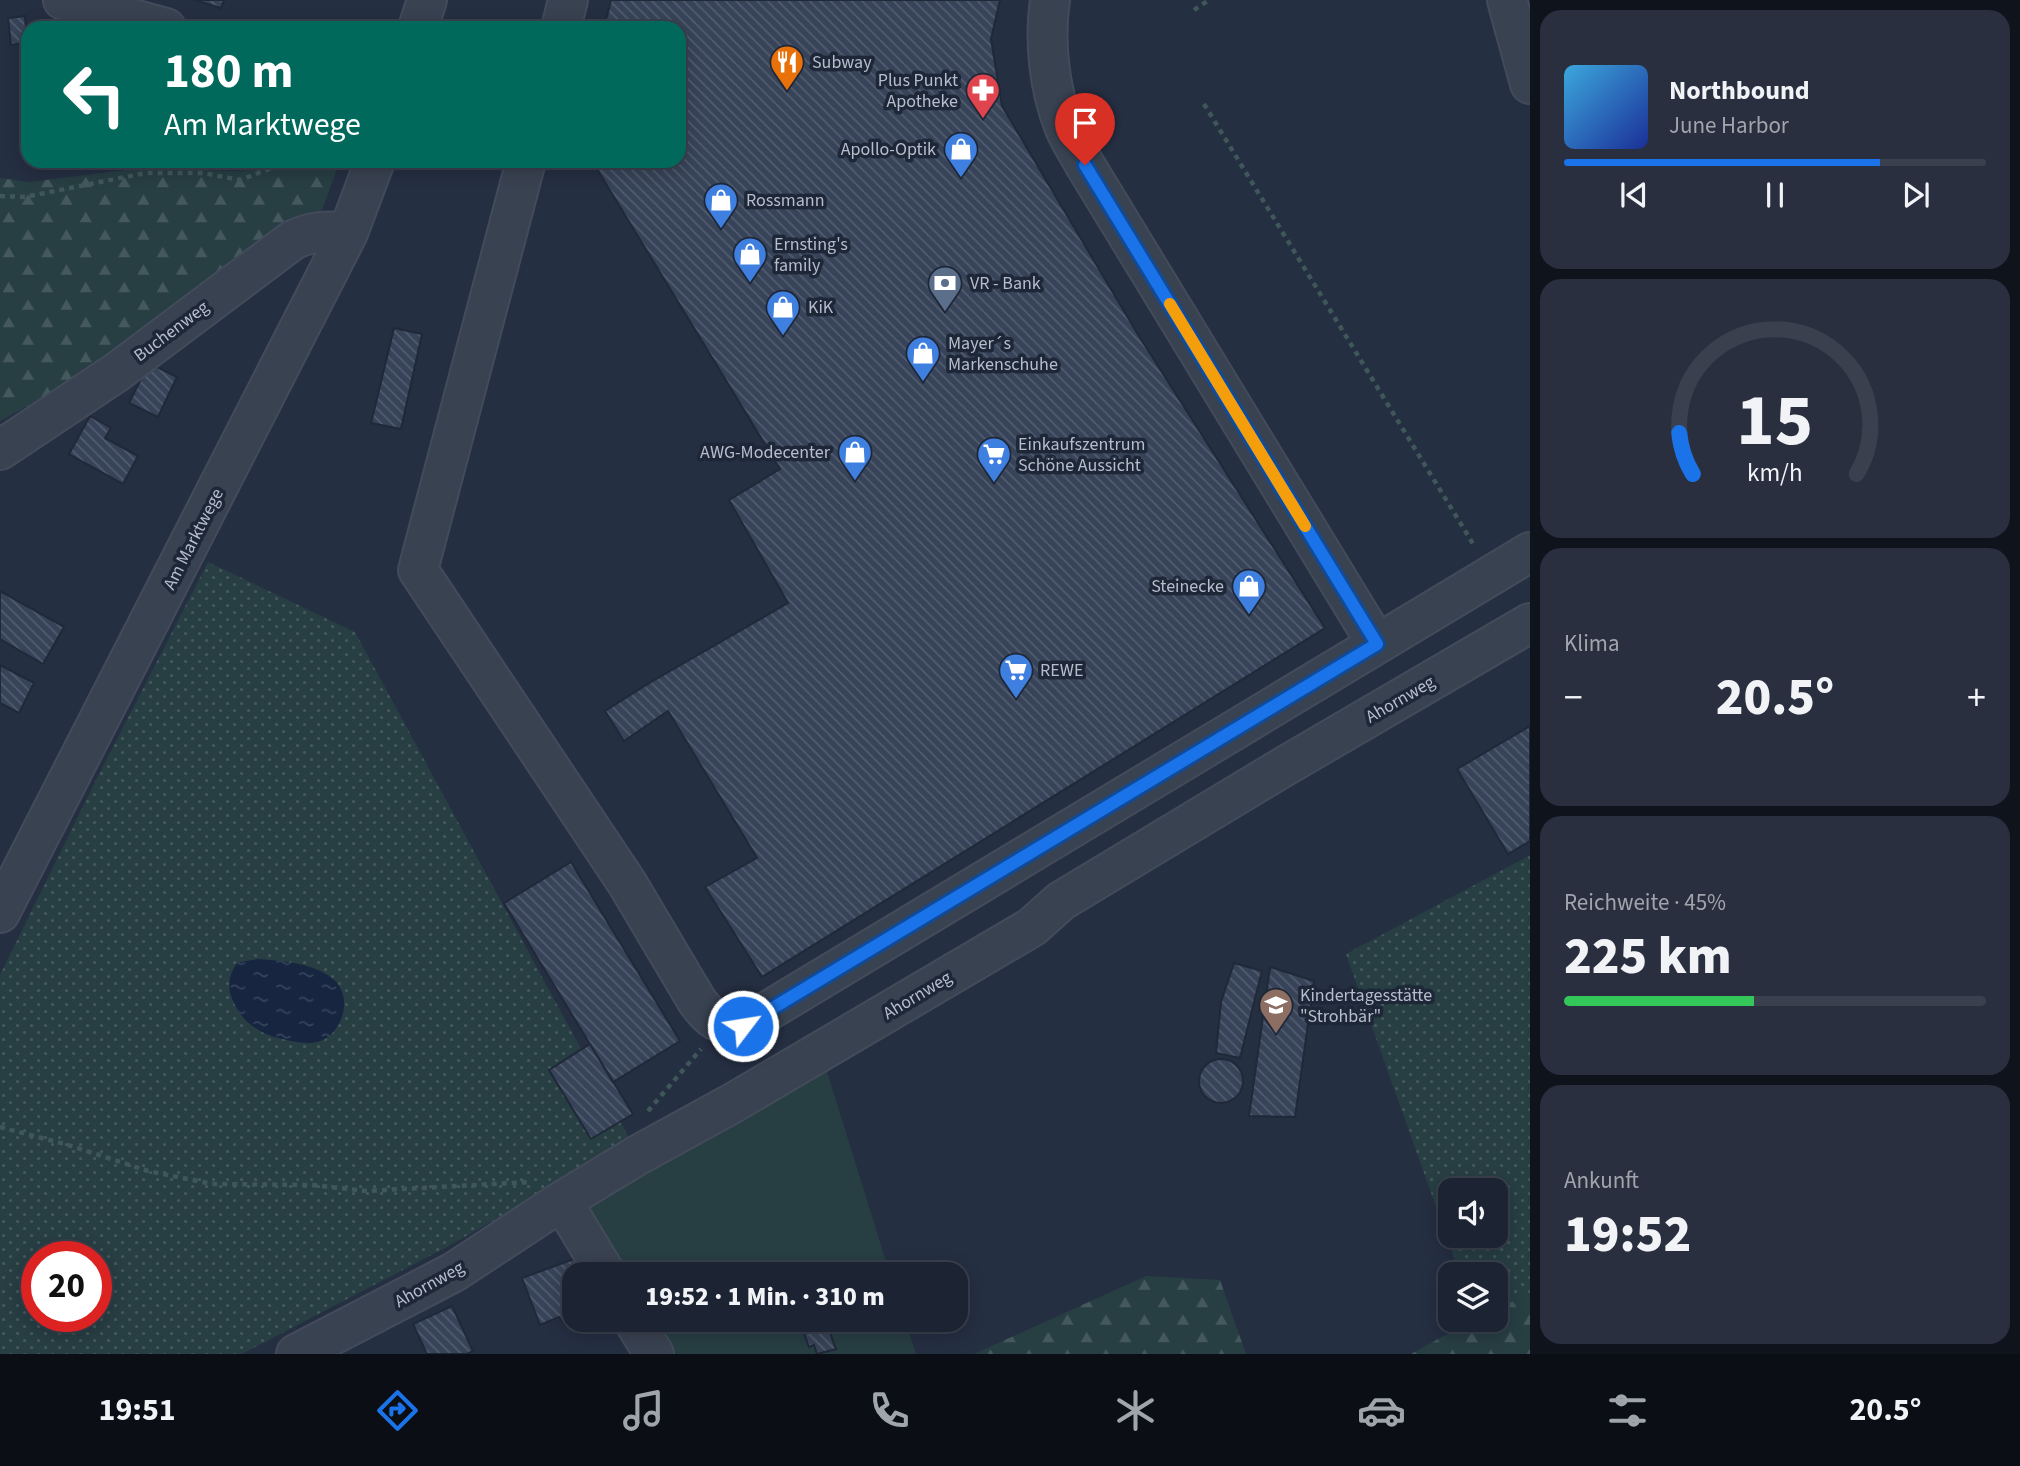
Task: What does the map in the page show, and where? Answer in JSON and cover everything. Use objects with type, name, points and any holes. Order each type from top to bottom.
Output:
[{"type":"street","points":[[63,0],[140,21]]},
{"type":"street","points":[[420,21],[427,0]]},
{"type":"street","points":[[563,21],[568,0]]},
{"type":"street","points":[[1050,0],[1048,42],[1054,87],[1064,126],[1085,165],[1377,644]]},
{"type":"street","points":[[1507,0],[1530,84]]},
{"type":"street","name":"Am Marktwege","points":[[0,913],[348,233],[372,168]]},
{"type":"street","points":[[524,168],[418,570],[627,883],[697,1002],[710,1019],[722,1024],[743,1026],[1530,552]]},
{"type":"street","name":"Buchenweg","points":[[0,450],[117,372],[293,240],[306,234],[330,230],[348,233]]},
{"type":"street","name":"Ahornweg","points":[[296,1354],[454,1272],[646,1150],[731,1104],[1032,927],[1071,895],[1530,623]]},
{"type":"street","points":[[562,1201],[599,1262]]},
{"type":"street","points":[[640,1332],[654,1354]]},
{"type":"path","points":[[1194,10],[1209,0]]},
{"type":"path","points":[[1204,104],[1492,575]]},
{"type":"path","points":[[0,196],[25,197],[145,173],[203,173],[240,180],[272,168]]},
{"type":"path","points":[[646,1150],[638,1122],[722,1024]]},
{"type":"path","points":[[0,1127],[68,1145],[148,1171],[212,1184],[312,1185],[367,1191],[540,1182],[553,1185],[562,1201]]},
{"type":"green space","points":[[142,168],[236,171],[337,168],[317,224],[144,343],[0,421],[0,178],[30,182]]},
{"type":"green space","points":[[208,562],[355,632],[632,1143],[445,1248],[242,1354],[0,1354],[0,975]]},
{"type":"green space","points":[[1530,855],[1530,1294],[1508,1304],[1508,1262],[1456,1262],[1451,1248],[1508,1248],[1508,1178],[1438,1178],[1438,1212],[1346,954]]},
{"type":"green space","points":[[825,1065],[886,1262],[617,1262],[588,1203]]},
{"type":"green space","points":[[1146,1276],[1220,1280],[1246,1354],[974,1354]]},
{"type":"green space","points":[[1530,1294],[1530,1354],[1411,1354],[1451,1332],[1508,1332],[1508,1304]]},
{"type":"green space","points":[[652,1332],[909,1332],[916,1354],[664,1354]]},
{"type":"water","points":[[257,959],[303,965],[321,971],[337,982],[344,999],[344,1008],[338,1026],[332,1033],[314,1043],[302,1043],[267,1034],[246,1021],[232,999],[229,982],[237,963]]},
{"type":"building","points":[[194,0],[224,0],[221,8]]},
{"type":"building","name":"Einkaufszentrum Schöne Aussicht","points":[[611,0],[1000,0],[991,39],[1002,106],[1137,333],[1325,628],[762,977],[705,887],[757,858],[668,711],[624,741],[605,711],[788,603],[729,500],[780,469],[596,168],[686,168],[686,21],[606,21]]},
{"type":"building","points":[[25,16],[25,21],[21,21],[21,44],[11,45],[8,18]]},
{"type":"building","points":[[394,328],[422,334],[401,429],[371,423]]},
{"type":"building","points":[[149,363],[177,377],[158,417],[129,403]]},
{"type":"building","points":[[90,416],[111,428],[105,438],[138,456],[123,484],[69,454]]},
{"type":"building","points":[[0,591],[64,627],[43,664],[0,639]]},
{"type":"building","points":[[0,665],[34,683],[19,713],[0,703]]},
{"type":"building","points":[[1530,726],[1530,841],[1508,854],[1457,769]]},
{"type":"building","points":[[571,862],[680,1041],[613,1082],[504,903]]},
{"type":"building","points":[[1234,963],[1262,971],[1240,1058],[1216,1053],[1221,1002]]},
{"type":"building","points":[[1270,967],[1314,981],[1295,1117],[1249,1116]]},
{"type":"building","points":[[590,1044],[633,1114],[591,1139],[549,1070]]},
{"type":"building","points":[[1221,1059],[1236,1066],[1243,1081],[1236,1096],[1221,1103],[1206,1096],[1199,1081],[1206,1066]]},
{"type":"building","points":[[562,1263],[562,1321],[559,1317],[540,1325],[522,1278]]},
{"type":"building","points":[[452,1306],[473,1351],[467,1354],[427,1354],[413,1324]]},
{"type":"building","points":[[804,1332],[830,1332],[836,1349],[817,1354],[814,1345],[809,1347]]},
{"type":"slow traffic","points":[[1170,304],[1305,526]]},
{"type":"place","name":"Subway","points":[[787,92]]},
{"type":"place","name":"Plus Punkt Apotheke","points":[[983,120]]},
{"type":"place","name":"Apollo-Optik","points":[[961,179]]},
{"type":"place","name":"Rossmann","points":[[721,230]]},
{"type":"place","name":"Ernsting's family","points":[[750,284]]},
{"type":"place","name":"VR - Bank","points":[[945,313]]},
{"type":"place","name":"KiK","points":[[783,337]]},
{"type":"place","name":"Mayer´s Markenschuhe","points":[[923,383]]},
{"type":"place","name":"AWG-Modecenter","points":[[855,482]]},
{"type":"place","name":"Einkaufszentrum Schöne Aussicht","points":[[994,484]]},
{"type":"place","name":"Steinecke","points":[[1249,616]]},
{"type":"place","name":"REWE","points":[[1016,700]]},
{"type":"place","name":"Kindertagesstätte \"Strohbär\"","points":[[1276,1035]]},
{"type":"route","points":[[743,1026],[1377,644],[1085,165]]}]
